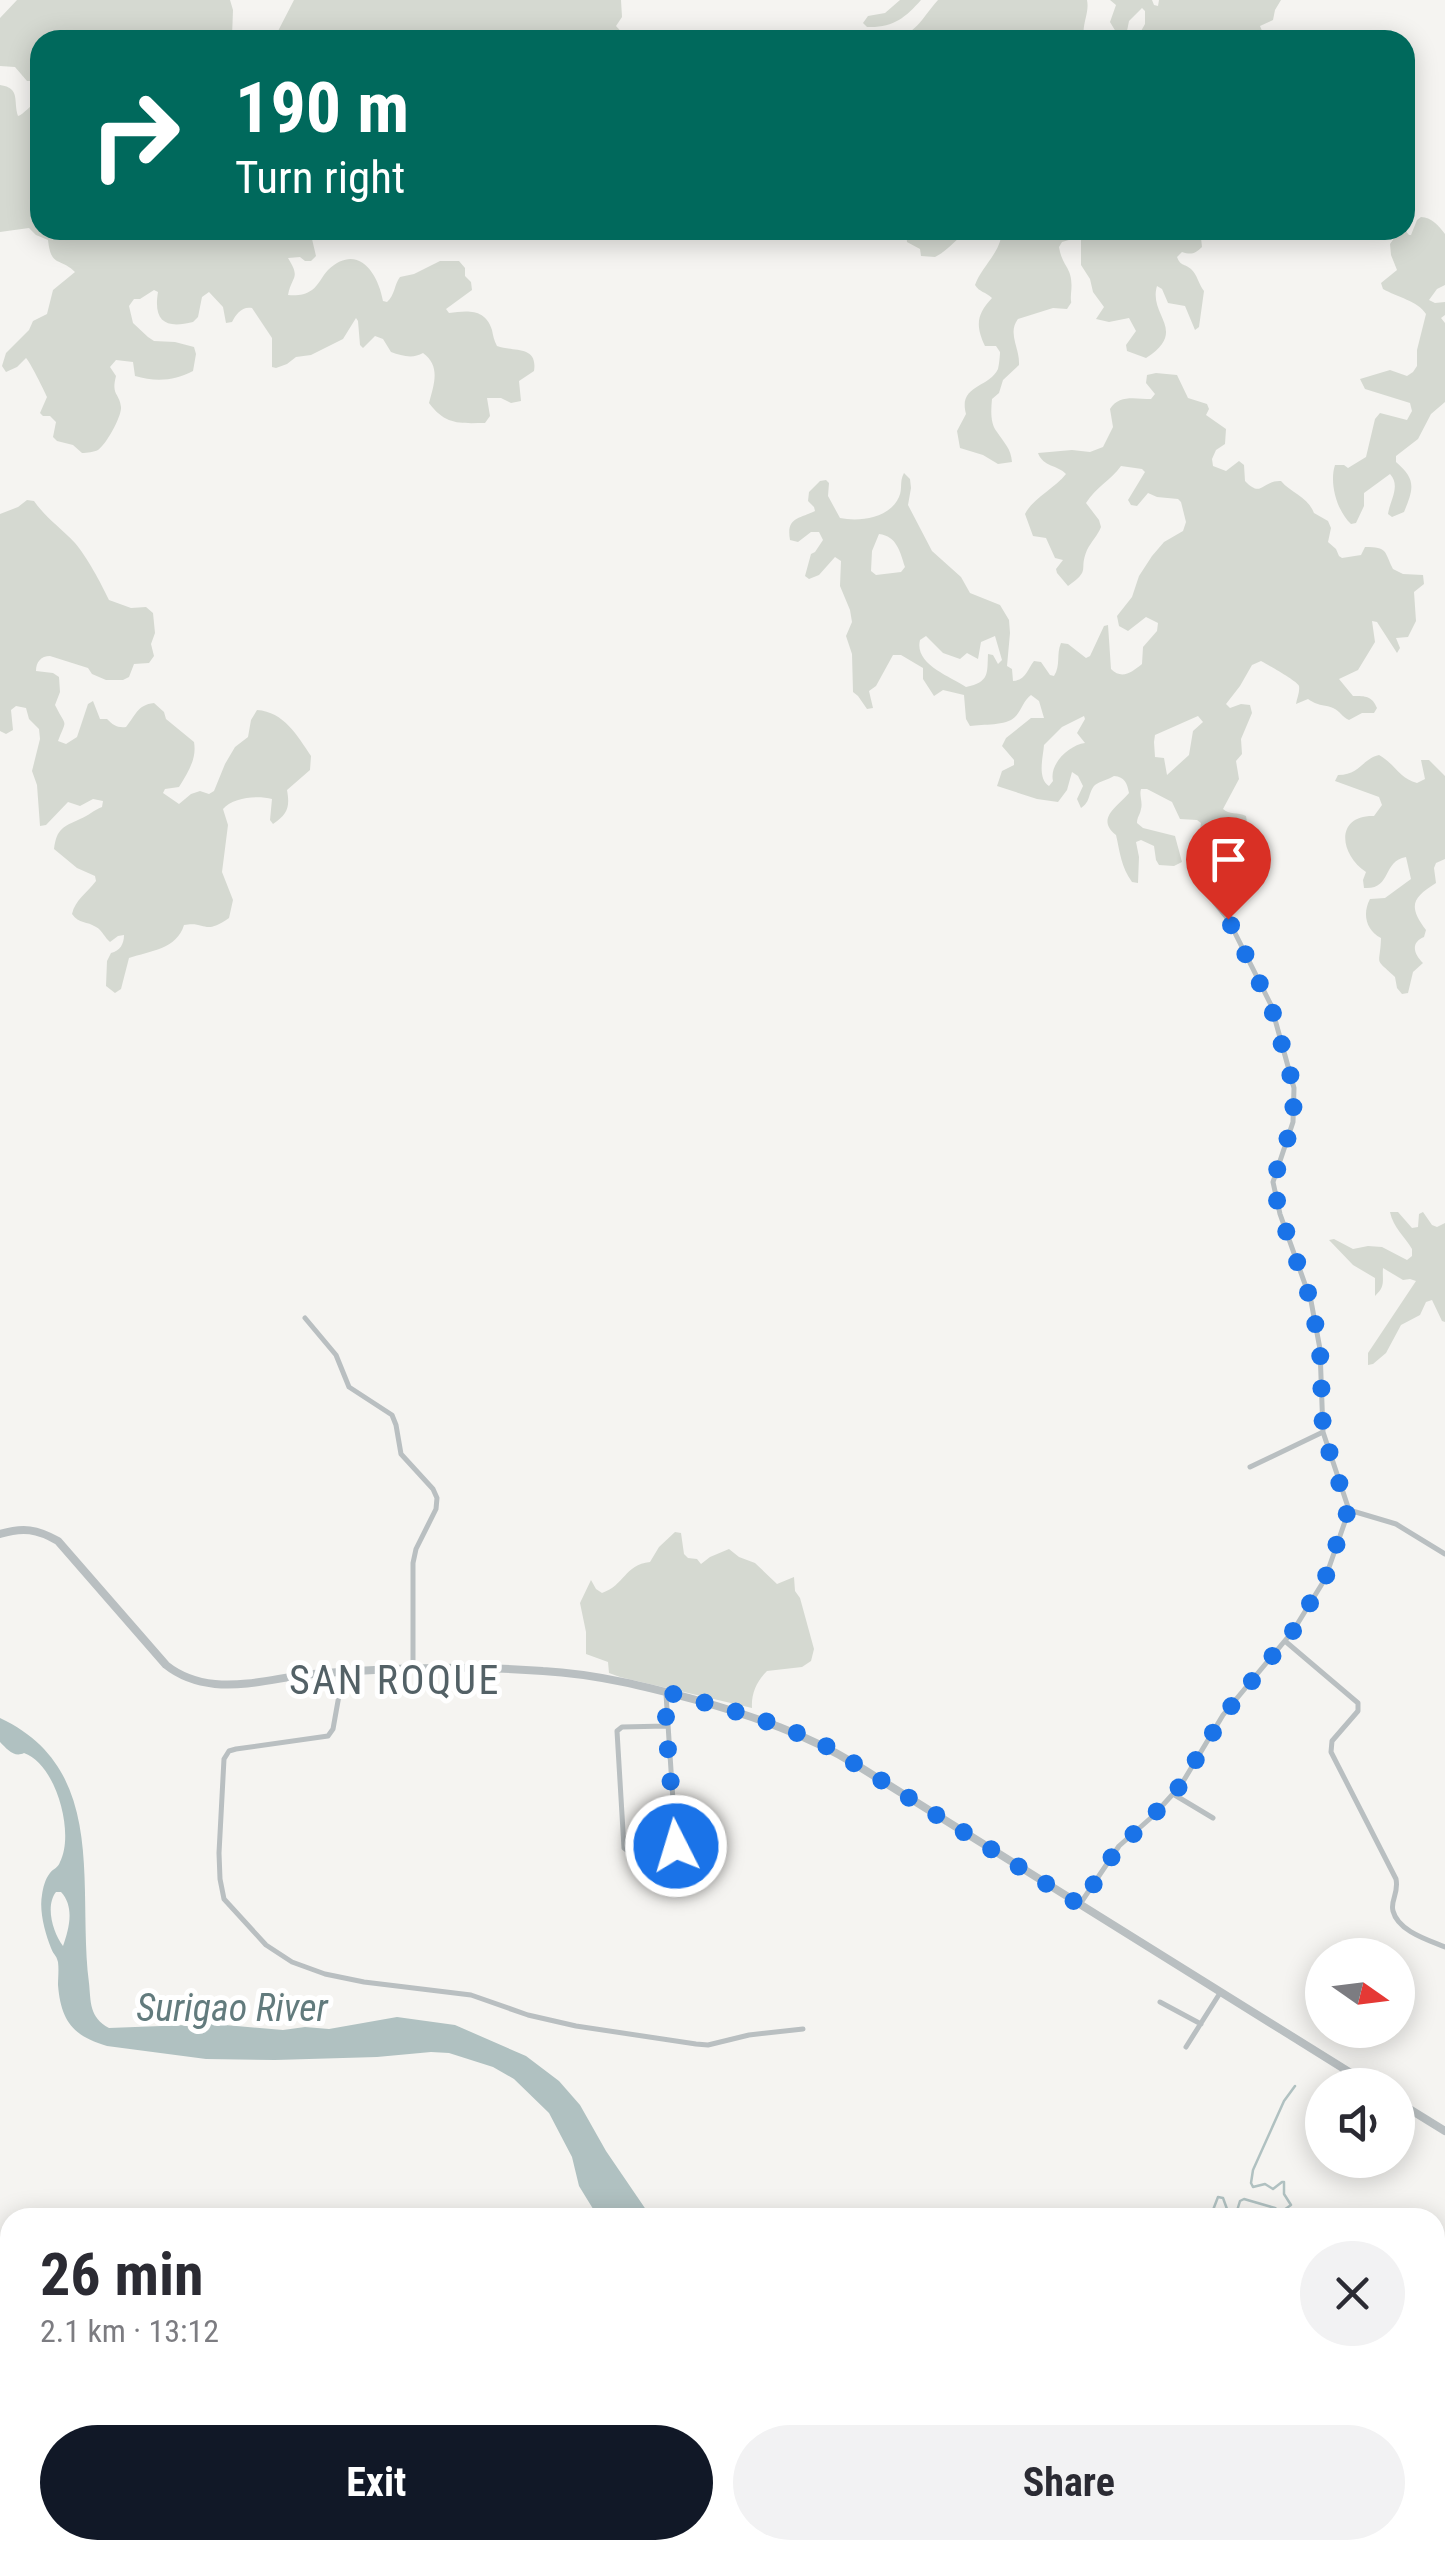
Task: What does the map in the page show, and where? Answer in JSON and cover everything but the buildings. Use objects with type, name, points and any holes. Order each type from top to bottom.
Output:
[{"type":"street","points":[[1080,1905],[1119,1846],[1174,1794],[1224,1715],[1285,1641],[1325,1579],[1348,1510],[1323,1432],[1320,1349],[1311,1301],[1280,1214],[1273,1182],[1293,1122],[1294,1088],[1271,1006],[1228,919],[1215,903]]},
{"type":"street","points":[[304,1318],[336,1355],[349,1387],[392,1415],[402,1454],[437,1498],[433,1518],[414,1556],[414,1670]]},
{"type":"street","points":[[1250,1467],[1323,1432]]},
{"type":"street","points":[[1348,1510],[1408,1530],[1445,1554]]},
{"type":"street","points":[[0,1534],[28,1529],[58,1541],[166,1665],[189,1680],[248,1685],[312,1674],[544,1671],[594,1676],[765,1720],[828,1747],[1342,2068]]},
{"type":"street","points":[[1285,1641],[1358,1703],[1358,1711],[1332,1742],[1330,1752],[1396,1879],[1394,1915],[1412,1932],[1445,1947]]},
{"type":"street","points":[[343,1673],[333,1728],[328,1736],[236,1749],[224,1758],[219,1853],[222,1891],[245,1924],[275,1952],[324,1974],[384,1986],[471,1995],[543,2019],[625,2034],[708,2044],[803,2029]]},
{"type":"street","points":[[666,1692],[676,1846],[674,1850],[628,1851],[624,1848],[617,1731],[622,1726],[666,1726]]},
{"type":"street","points":[[1174,1794],[1213,1818]]},
{"type":"street","points":[[1186,2048],[1220,1993]]},
{"type":"street","points":[[1160,2002],[1201,2024]]},
{"type":"street","points":[[1415,2112],[1445,2131]]},
{"type":"shaded area","points":[[17,0],[230,0],[233,10],[232,30],[30,30],[30,81],[15,67],[0,66],[0,18]]},
{"type":"shaded area","points":[[294,0],[621,0],[622,17],[616,26],[620,30],[279,30]]},
{"type":"shaded area","points":[[900,0],[921,0],[891,24],[867,27],[863,23],[868,16],[885,13]]},
{"type":"shaded area","points":[[938,0],[1087,0],[1084,30],[912,30]]},
{"type":"shaded area","points":[[1110,0],[1152,0],[1158,6],[1159,0],[1281,0],[1273,20],[1260,26],[1262,30],[1142,30],[1145,24],[1142,8],[1129,21],[1127,30],[1115,30],[1110,22],[1116,5]]},
{"type":"shaded area","points":[[0,85],[14,92],[18,116],[30,107],[30,229],[0,232]]},
{"type":"shaded area","points":[[1417,220],[1431,220],[1445,234],[1445,285],[1429,300],[1445,302],[1445,315],[1441,318],[1445,323],[1445,402],[1431,414],[1418,439],[1396,456],[1411,484],[1404,512],[1392,517],[1388,514],[1395,488],[1390,474],[1364,493],[1364,506],[1356,523],[1351,524],[1336,496],[1335,465],[1348,468],[1366,457],[1380,413],[1407,420],[1412,411],[1410,403],[1365,389],[1360,379],[1390,370],[1407,376],[1417,366],[1426,314],[1413,302],[1383,289],[1381,283],[1397,270],[1390,244],[1393,240],[1415,240]]},
{"type":"shaded area","points":[[48,240],[312,240],[316,256],[311,261],[288,258],[295,274],[288,295],[312,290],[328,270],[349,259],[365,264],[387,302],[400,277],[440,261],[459,261],[472,290],[446,309],[449,313],[480,314],[489,323],[497,346],[529,353],[534,371],[519,381],[521,401],[487,398],[490,416],[485,423],[461,423],[448,419],[429,403],[435,376],[429,358],[423,353],[407,356],[391,352],[383,339],[375,336],[363,348],[356,318],[343,339],[276,368],[272,367],[272,338],[252,308],[242,309],[232,322],[226,323],[223,307],[209,292],[202,297],[198,317],[193,322],[169,323],[160,317],[158,292],[154,290],[134,299],[129,306],[133,323],[154,341],[194,347],[193,371],[172,379],[150,379],[135,376],[133,362],[116,360],[110,367],[116,376],[114,387],[121,411],[98,450],[82,453],[53,437],[56,422],[40,413],[47,397],[26,358],[6,372],[2,366],[6,353],[33,321],[47,314],[53,290],[75,272],[54,258]]},
{"type":"shaded area","points":[[957,240],[935,257],[921,256],[920,249],[907,242]]},
{"type":"shaded area","points":[[1000,240],[1069,240],[1059,247],[1070,273],[1071,303],[1067,309],[1053,308],[1018,319],[1015,324],[1019,365],[1003,380],[999,393],[992,399],[993,425],[1009,449],[1012,462],[998,464],[960,448],[957,431],[966,414],[966,397],[998,369],[1000,352],[996,346],[985,346],[979,326],[983,309],[992,298],[975,285]]},
{"type":"shaded area","points":[[1081,240],[1201,240],[1202,247],[1177,257],[1193,271],[1204,291],[1199,327],[1195,330],[1185,306],[1168,303],[1157,286],[1165,339],[1146,358],[1127,351],[1126,345],[1136,331],[1129,318],[1109,322],[1096,319],[1104,307],[1081,265]]},
{"type":"shaded area","points":[[1147,375],[1177,375],[1188,398],[1207,404],[1206,415],[1226,429],[1225,444],[1216,450],[1213,466],[1226,471],[1239,461],[1244,465],[1245,481],[1259,489],[1281,481],[1328,521],[1328,542],[1339,556],[1361,555],[1365,547],[1378,548],[1384,551],[1393,569],[1423,575],[1424,584],[1414,592],[1416,621],[1408,637],[1396,638],[1400,648],[1397,653],[1377,622],[1372,621],[1375,642],[1358,670],[1339,679],[1353,696],[1373,701],[1377,708],[1374,713],[1362,713],[1349,720],[1333,708],[1308,699],[1296,704],[1297,684],[1261,661],[1252,665],[1226,704],[1230,708],[1250,705],[1252,713],[1241,739],[1242,754],[1236,761],[1239,779],[1223,809],[1246,816],[1247,822],[1224,836],[1205,839],[1199,837],[1201,823],[1180,819],[1172,802],[1141,789],[1137,823],[1175,836],[1182,862],[1159,865],[1154,846],[1141,840],[1136,842],[1138,883],[1132,882],[1125,871],[1116,835],[1108,824],[1110,813],[1129,793],[1123,779],[1114,776],[1095,785],[1081,808],[1077,799],[1083,786],[1072,772],[1067,790],[1058,802],[997,786],[1002,771],[1014,765],[1002,746],[1006,738],[1031,718],[1044,718],[1039,701],[1031,695],[1011,720],[970,726],[964,695],[943,690],[934,696],[923,679],[923,668],[901,655],[893,655],[876,686],[869,691],[873,708],[867,709],[853,692],[852,654],[846,636],[852,622],[840,586],[841,561],[835,557],[819,575],[809,579],[805,576],[811,554],[823,540],[819,532],[811,532],[798,542],[790,540],[789,532],[795,520],[815,511],[808,501],[809,492],[820,481],[829,483],[828,496],[840,518],[865,519],[882,514],[895,504],[904,473],[910,479],[908,505],[932,551],[961,577],[970,593],[1000,605],[1009,620],[1007,666],[1012,669],[1013,681],[1024,677],[1034,661],[1041,662],[1054,676],[1061,643],[1086,658],[1090,656],[1108,625],[1111,669],[1119,674],[1131,672],[1142,664],[1143,647],[1157,631],[1158,623],[1146,617],[1128,631],[1119,626],[1117,616],[1132,597],[1152,556],[1164,542],[1183,531],[1186,522],[1181,502],[1148,493],[1137,506],[1131,505],[1128,500],[1145,472],[1121,466],[1086,503],[1101,527],[1087,550],[1082,573],[1068,586],[1056,569],[1063,560],[1055,558],[1046,538],[1033,536],[1025,514],[1066,474],[1043,461],[1038,453],[1090,452],[1103,447],[1113,427],[1110,409],[1114,404],[1128,398],[1151,399],[1155,394],[1146,383]],"holes":[[[879,534],[885,535],[897,546],[905,567],[901,572],[876,575],[871,571],[872,551]],[[926,636],[943,653],[960,659],[967,653],[978,659],[981,642],[995,636],[1002,660],[998,664],[988,654],[983,679],[966,687],[927,663],[920,640]],[[1084,716],[1077,733],[1085,743],[1062,756],[1049,786],[1042,773],[1044,745],[1062,727]],[[1198,716],[1203,722],[1193,731],[1189,755],[1167,775],[1164,758],[1155,757],[1155,735]]]},
{"type":"shaded area","points":[[27,500],[34,501],[75,543],[109,600],[131,608],[146,607],[153,613],[154,656],[149,663],[134,664],[129,677],[123,680],[106,680],[88,668],[50,656],[40,660],[36,671],[59,677],[60,692],[55,705],[64,723],[58,741],[66,744],[77,737],[88,704],[93,701],[100,719],[123,727],[140,708],[154,703],[166,719],[194,742],[193,760],[179,787],[165,789],[163,793],[179,804],[191,794],[214,791],[235,747],[248,737],[257,710],[282,720],[311,756],[310,770],[287,790],[287,810],[273,824],[272,799],[246,798],[223,809],[228,825],[222,872],[233,900],[229,918],[209,927],[184,925],[169,944],[129,958],[121,989],[115,993],[106,986],[107,961],[121,947],[124,935],[110,942],[98,928],[72,914],[96,881],[95,876],[77,868],[54,849],[62,829],[102,807],[103,801],[93,799],[80,806],[68,802],[46,825],[40,826],[32,771],[39,729],[29,719],[26,708],[16,706],[11,710],[13,730],[6,734],[0,731],[0,514]]},
{"type":"shaded area","points":[[1379,755],[1417,783],[1425,779],[1421,760],[1429,760],[1445,776],[1445,859],[1434,868],[1436,883],[1415,903],[1426,930],[1415,945],[1423,963],[1413,972],[1408,993],[1402,994],[1395,977],[1379,961],[1381,938],[1372,931],[1366,916],[1370,899],[1385,898],[1411,879],[1406,857],[1393,864],[1379,885],[1364,888],[1366,872],[1350,856],[1345,837],[1352,822],[1374,816],[1382,805],[1379,797],[1335,781],[1338,775],[1351,772]]},
{"type":"shaded area","points":[[1390,1212],[1398,1212],[1412,1228],[1418,1227],[1419,1214],[1423,1212],[1432,1225],[1445,1223],[1445,1322],[1432,1300],[1426,1302],[1420,1315],[1401,1325],[1386,1353],[1368,1365],[1368,1353],[1416,1281],[1403,1280],[1383,1268],[1382,1286],[1375,1296],[1375,1278],[1353,1265],[1329,1240],[1353,1249],[1382,1247],[1407,1260],[1412,1249]]},
{"type":"shaded area","points":[[675,1532],[681,1533],[684,1554],[701,1564],[729,1549],[755,1563],[777,1584],[794,1577],[814,1649],[811,1661],[802,1667],[767,1671],[755,1688],[752,1708],[620,1677],[609,1673],[608,1662],[586,1654],[580,1603],[591,1580],[602,1593],[610,1589],[635,1567],[650,1562]]},
{"type":"shaded area","points":[[0,1718],[35,1740],[58,1767],[73,1799],[81,1833],[91,2003],[102,2024],[109,2028],[214,2024],[329,2029],[397,2017],[455,2025],[526,2056],[559,2081],[580,2105],[645,2208],[592,2208],[579,2186],[572,2157],[549,2113],[514,2079],[493,2067],[449,2053],[206,2059],[107,2046],[77,2032],[62,2008],[58,1962],[41,1908],[46,1881],[64,1849],[60,1801],[35,1760],[8,1750],[0,1742]],"holes":[[[56,1892],[65,1898],[69,1925],[63,1946],[53,1927],[51,1912]]]},
{"type":"waterway","points":[[1287,2208],[1291,2205],[1284,2194],[1284,2182],[1273,2189],[1265,2184],[1253,2187],[1251,2183],[1284,2101],[1295,2086]]},
{"type":"waterway","points":[[1214,2208],[1218,2197],[1223,2198],[1227,2208]]},
{"type":"waterway","points":[[1238,2208],[1244,2199],[1275,2208]]},
{"type":"district","name":"SAN ROQUE","points":[[395,1680]]},
{"type":"route","points":[[676,1846],[666,1692],[756,1717],[828,1747],[1080,1905],[1119,1846],[1177,1790],[1224,1715],[1314,1599],[1325,1579],[1348,1510],[1323,1432],[1320,1349],[1311,1301],[1280,1214],[1273,1182],[1291,1132],[1294,1088],[1271,1006],[1228,919]]},
{"type":"water label","name":"Surigao River","points":[[232,2008]]}]
